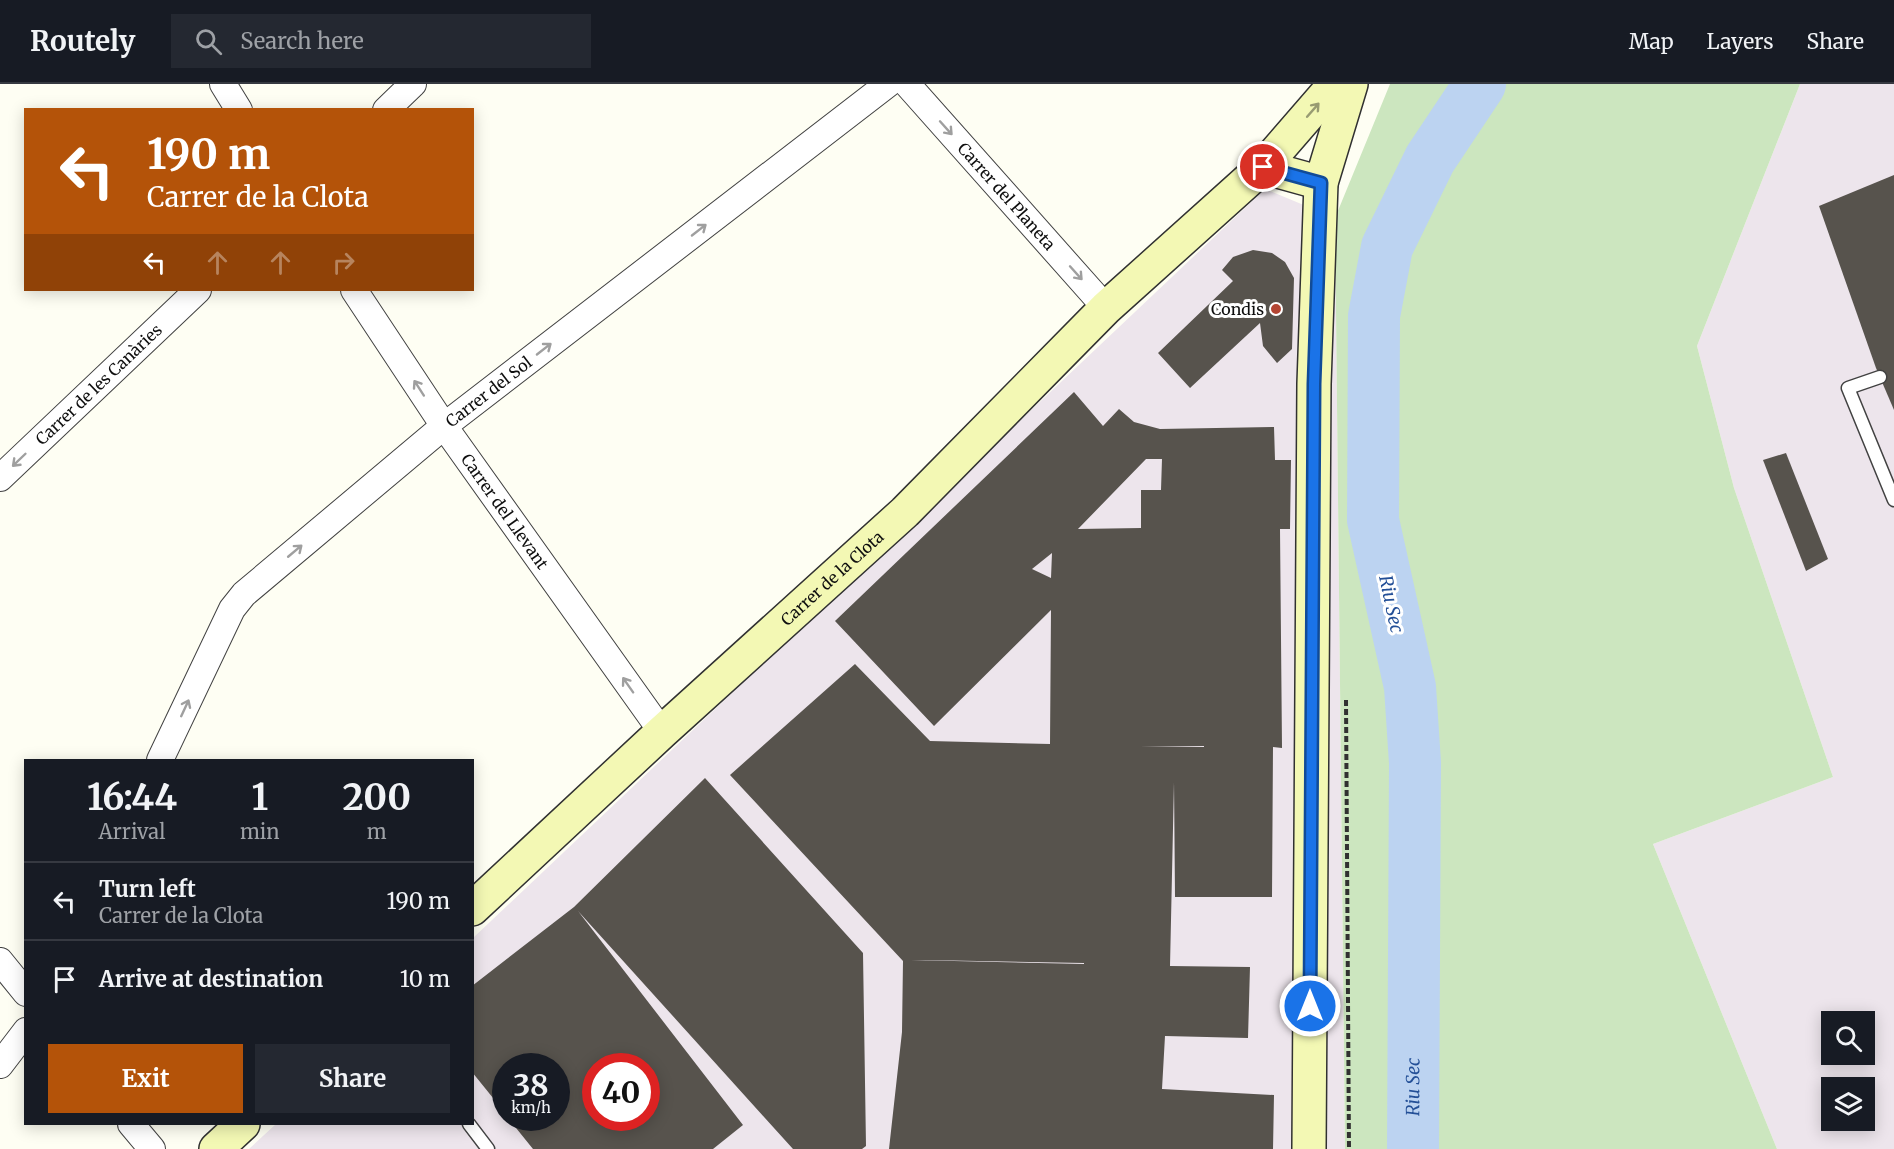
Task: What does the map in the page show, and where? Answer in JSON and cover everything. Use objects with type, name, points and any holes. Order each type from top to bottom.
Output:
[{"type":"street","points":[[223,84],[238,108]]},
{"type":"street","points":[[388,108],[413,84]]},
{"type":"street","name":"Carrer del Sol","points":[[160,759],[232,609],[244,594],[444,426],[888,84]]},
{"type":"street","name":"Carrer del Planeta","points":[[907,84],[1106,308]]},
{"type":"street","name":"Carrer de la Clota","points":[[1184,237],[1305,84]]},
{"type":"street","name":"Carrer de la Clota","points":[[474,907],[662,732],[906,512],[1106,308],[1263,167],[1335,84]]},
{"type":"street","points":[[1310,1149],[1314,384],[1321,183],[1351,84]]},
{"type":"street","points":[[1263,167],[1321,183]]},
{"type":"street","name":"Carrer de les Canàries","points":[[0,478],[197,291]]},
{"type":"street","name":"Carrer del Llevant","points":[[355,291],[444,426],[662,732]]},
{"type":"street","points":[[0,961],[24,991]]},
{"type":"street","points":[[0,1065],[24,1034]]},
{"type":"street","points":[[132,1125],[152,1149]]},
{"type":"street","points":[[216,1149],[242,1125]]},
{"type":"lane","points":[[1880,377],[1848,388],[1894,500]]},
{"type":"lane","points":[[470,1125],[488,1149]]},
{"type":"shaded area","points":[[1800,84],[1894,84],[1894,1149],[1777,1149],[1653,844],[1833,777],[1734,488],[1697,346]]},
{"type":"shaded area","points":[[1265,189],[1335,218],[1345,1149],[249,1149],[275,1125],[474,1125],[474,937]]},
{"type":"green space","points":[[1390,84],[1800,84],[1697,346],[1734,488],[1833,777],[1653,844],[1777,1149],[1345,1149],[1335,218]]},
{"type":"building","points":[[1894,175],[1894,410],[1876,368],[1819,206]]},
{"type":"building","points":[[1253,250],[1272,253],[1285,262],[1294,278],[1292,349],[1277,363],[1263,346],[1260,323],[1190,388],[1158,353],[1233,281],[1222,270],[1233,257]]},
{"type":"building","points":[[1074,392],[1103,426],[1119,409],[1134,422],[1160,429],[1274,427],[1275,460],[1291,460],[1290,529],[1280,529],[1282,748],[1273,747],[1272,897],[1175,897],[1174,782],[1170,966],[1250,967],[1248,1038],[1165,1036],[1162,1089],[1274,1095],[1273,1149],[889,1149],[902,1032],[903,961],[730,775],[855,664],[930,741],[1050,744],[1051,610],[934,726],[835,621]],"holes":[[[1146,459],[1162,459],[1161,490],[1141,490],[1141,528],[1078,529]],[[1052,553],[1051,578],[1032,569]],[[1140,746],[1204,746],[1204,747]],[[911,960],[1084,963],[1084,964]]]},
{"type":"building","points":[[1786,453],[1828,559],[1806,571],[1763,460]]},
{"type":"building","points":[[705,778],[863,953],[866,1146],[862,1149],[793,1149],[578,911],[743,1125],[713,1149],[533,1149],[518,1131],[570,1131],[570,1053],[492,1053],[492,1097],[474,1074],[474,984],[574,907]]},
{"type":"waterway","name":"Riu Sec","points":[[1413,1149],[1415,763],[1410,687],[1373,520],[1374,316],[1387,247],[1430,159],[1480,84]]},
{"type":"place","name":"Condis","points":[[1276,309]]},
{"type":"route","points":[[1263,167],[1321,183],[1314,384],[1310,1006]]}]
